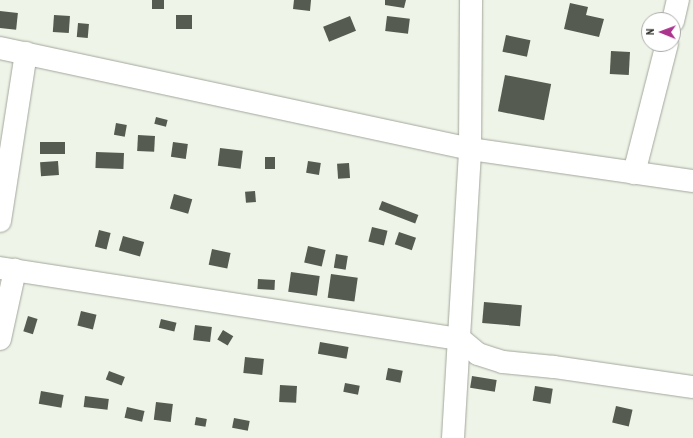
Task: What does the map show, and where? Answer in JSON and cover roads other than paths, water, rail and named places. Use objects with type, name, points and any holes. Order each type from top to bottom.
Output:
[{"type":"street","points":[[453,438],[470,148],[471,0]]},
{"type":"street","points":[[675,12],[678,0]]},
{"type":"street","points":[[0,48],[470,148],[693,181]]},
{"type":"street","points":[[634,173],[665,52]]},
{"type":"street","points":[[0,221],[26,53]]},
{"type":"street","points":[[0,339],[8,269],[460,339],[478,354],[503,362],[554,367],[693,387]]}]
